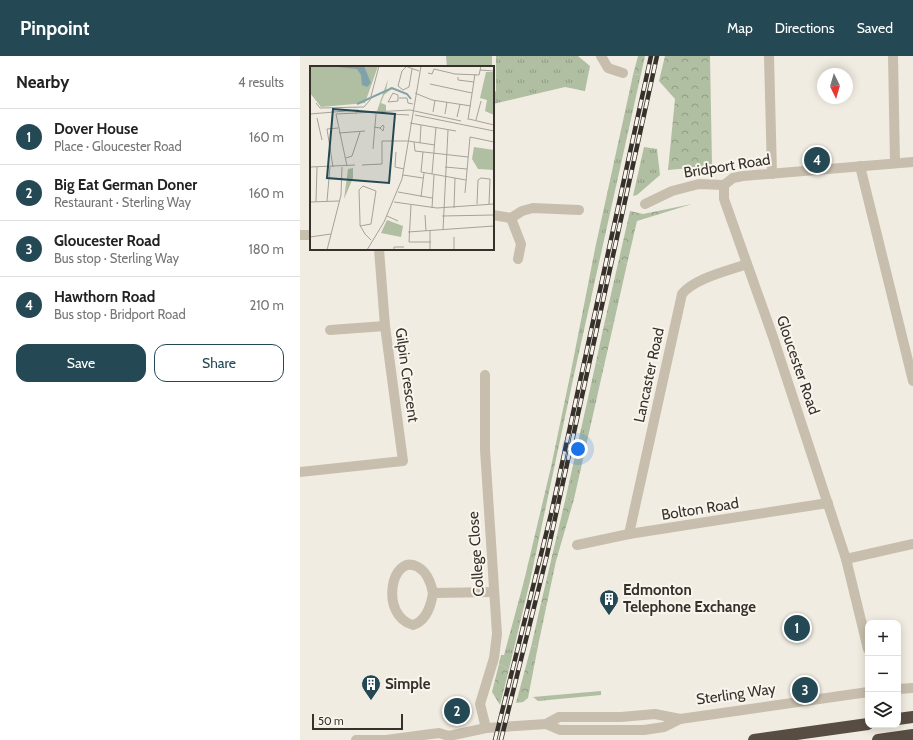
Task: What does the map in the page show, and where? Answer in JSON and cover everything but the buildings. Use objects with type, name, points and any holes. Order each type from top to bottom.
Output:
[{"type":"highway","points":[[901,719],[913,717]]},
{"type":"highway","points":[[754,740],[865,724]]},
{"type":"highway","points":[[878,740],[913,735]]},
{"type":"street","points":[[601,56],[608,68],[623,73]]},
{"type":"street","points":[[769,56],[772,174]]},
{"type":"street","points":[[893,56],[895,163]]},
{"type":"street","name":"Bridport Road","points":[[645,204],[672,191],[700,184],[724,185],[733,178],[913,162]]},
{"type":"street","points":[[860,166],[913,381]]},
{"type":"street","name":"Gloucester Road","points":[[724,185],[724,199],[748,264],[846,559],[865,637]]},
{"type":"street","points":[[494,215],[511,218],[522,211],[533,208],[579,210]]},
{"type":"street","points":[[511,218],[521,244],[518,259]]},
{"type":"street","name":"Gilpin Crescent","points":[[300,472],[403,461],[385,326],[379,250]]},
{"type":"street","name":"Lancaster Road","points":[[629,534],[682,294],[688,286],[748,264]]},
{"type":"street","points":[[330,330],[385,326]]},
{"type":"street","name":"College Close","points":[[485,375],[485,450],[496,644],[480,704],[486,728]]},
{"type":"street","name":"Bolton Road","points":[[577,545],[629,534],[828,503]]},
{"type":"street","points":[[846,559],[913,544]]},
{"type":"street","points":[[415,565],[421,568],[428,578],[433,593],[430,606],[423,620],[413,625],[403,622],[394,607],[392,585],[398,572],[405,566],[415,565]]},
{"type":"street","points":[[433,593],[494,592]]},
{"type":"street","points":[[901,689],[913,688]]},
{"type":"street","name":"Sterling Way","points":[[546,724],[560,730],[588,735],[608,735],[664,726],[680,719],[865,692]]},
{"type":"street","name":"Sterling Way","points":[[356,740],[421,737],[440,733],[447,738],[486,728],[546,724],[559,717],[607,717],[655,714],[680,719]]},
{"type":"street","points":[[587,717],[588,735]]},
{"type":"street","points":[[607,717],[608,735]]},
{"type":"green space","points":[[446,56],[492,56],[492,66],[447,66]]},
{"type":"green space","points":[[496,56],[578,56],[590,66],[585,91],[565,87],[494,104],[494,93],[496,91]]},
{"type":"green space","points":[[638,56],[645,56],[641,74],[633,75]]},
{"type":"green space","points":[[665,56],[710,56],[712,166],[668,170],[675,99],[659,81]]},
{"type":"green space","points":[[641,74],[574,375],[571,371],[595,249],[633,75]]},
{"type":"green space","points":[[644,147],[657,149],[660,175],[637,195],[633,196]]},
{"type":"green space","points":[[692,204],[637,221],[627,264],[619,259],[630,211],[643,214]]},
{"type":"green space","points":[[619,259],[627,264],[614,322],[604,325]]},
{"type":"green space","points":[[614,322],[604,366],[596,362],[604,325]]},
{"type":"green space","points":[[596,362],[604,366],[574,499],[565,501]]},
{"type":"green space","points":[[571,371],[574,375],[530,581],[524,581],[551,467]]},
{"type":"green space","points":[[574,499],[556,561],[546,608],[541,603],[565,501]]},
{"type":"green space","points":[[524,581],[530,581],[509,669],[499,664],[501,655],[504,655]]},
{"type":"green space","points":[[541,603],[546,608],[538,646],[531,647]]},
{"type":"green space","points":[[538,646],[528,698],[523,702],[516,703],[531,647]]},
{"type":"green space","points":[[499,664],[509,669],[500,705],[492,692]]},
{"type":"green space","points":[[601,691],[601,695],[538,701],[533,697]]},
{"type":"railway","points":[[495,740],[551,514],[651,56]]},
{"type":"railway","points":[[501,740],[547,555],[657,56]]},
{"type":"place","name":"Hawthorn Road","points":[[817,160]]},
{"type":"place","name":"Edmonton Telephone Exchange","points":[[609,616]]},
{"type":"place","name":"Dover House","points":[[797,628]]},
{"type":"place","name":"Gloucester Road","points":[[805,690]]},
{"type":"place","name":"Simple","points":[[371,701]]},
{"type":"place","name":"Big Eat German Doner","points":[[457,711]]}]
